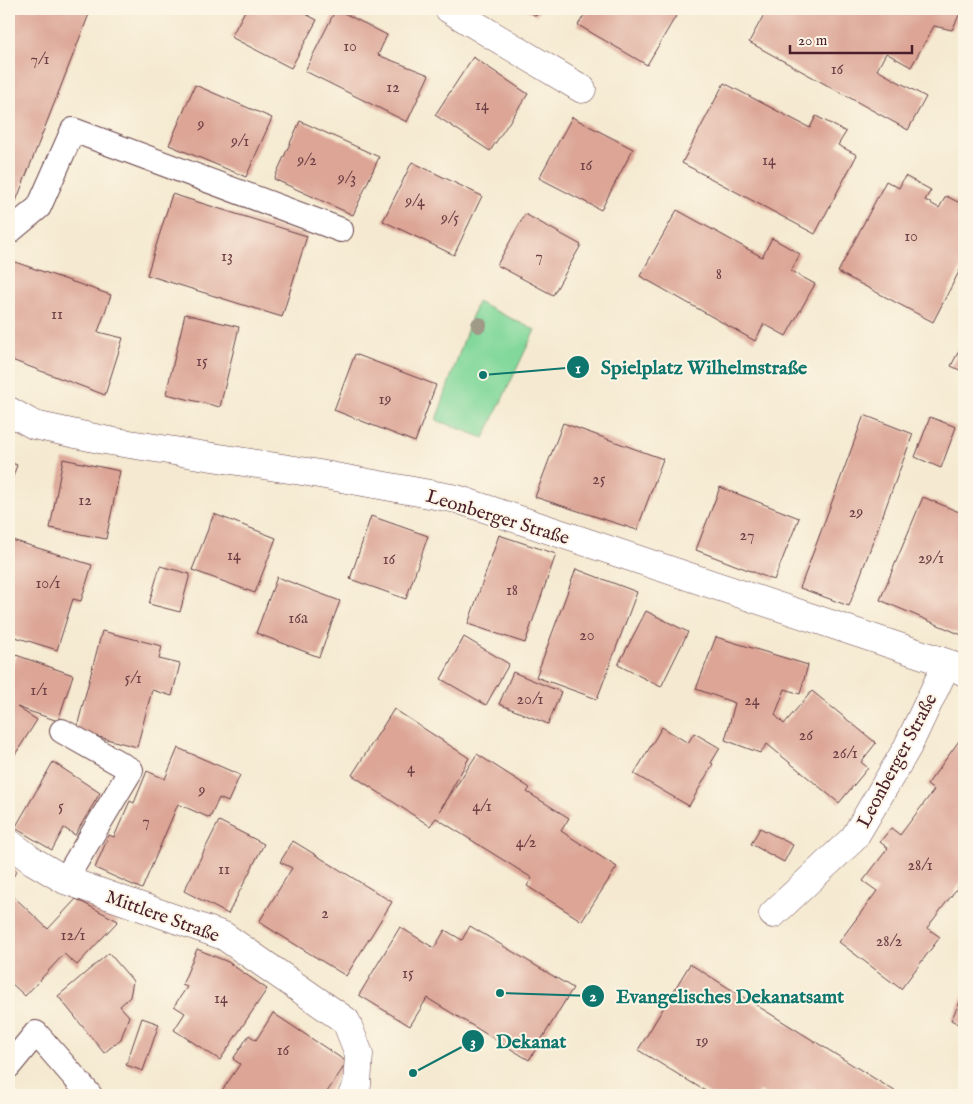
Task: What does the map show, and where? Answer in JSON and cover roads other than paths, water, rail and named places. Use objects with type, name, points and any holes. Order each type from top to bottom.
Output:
[{"type":"street","points":[[449,9],[582,89]]},
{"type":"street","name":"Leonberger Straße","points":[[9,411],[34,425],[104,440],[308,472],[457,499],[956,668],[854,838],[773,914]]},
{"type":"street","name":"Mittlere Straße","points":[[9,843],[33,861],[64,880],[224,936],[346,1021],[359,1054],[357,1085],[352,1095]]},
{"type":"lane","points":[[9,232],[39,207],[73,130],[341,230]]},
{"type":"lane","points":[[62,731],[131,770],[64,880]]},
{"type":"lane","points":[[9,1066],[36,1032],[90,1095]]},
{"type":"place","name":"Spielplatz Wilhelmstraße","points":[[483,375]]},
{"type":"place","name":"Evangelisches Dekanatsamt","points":[[500,993]]},
{"type":"place","name":"Dekanat","points":[[413,1073]]}]
